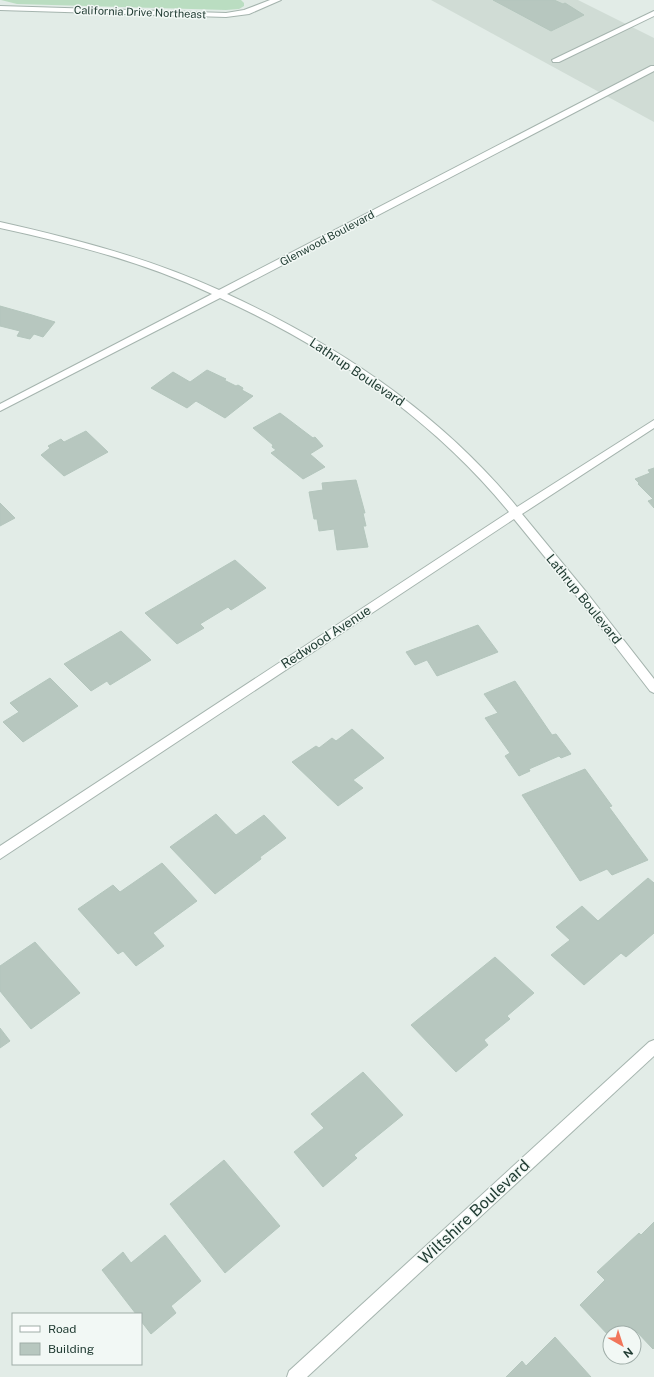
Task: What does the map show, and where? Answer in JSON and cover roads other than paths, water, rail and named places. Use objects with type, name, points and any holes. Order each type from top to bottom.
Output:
[{"type":"street","points":[[257,0],[265,5]]},
{"type":"street","name":"California Drive Northeast","points":[[0,8],[226,15],[246,12],[277,0]]},
{"type":"street","points":[[556,60],[654,13]]},
{"type":"street","name":"Glenwood Boulevard","points":[[0,408],[654,68]]},
{"type":"street","name":"Lathrup Boulevard","points":[[0,225],[28,230],[85,245],[221,293],[291,328],[345,361],[392,393],[434,429],[482,474],[517,513],[654,688]]},
{"type":"street","name":"Redwood Avenue","points":[[0,853],[475,539],[654,423]]},
{"type":"street","name":"Wiltshire Boulevard","points":[[295,1377],[654,1047]]}]
